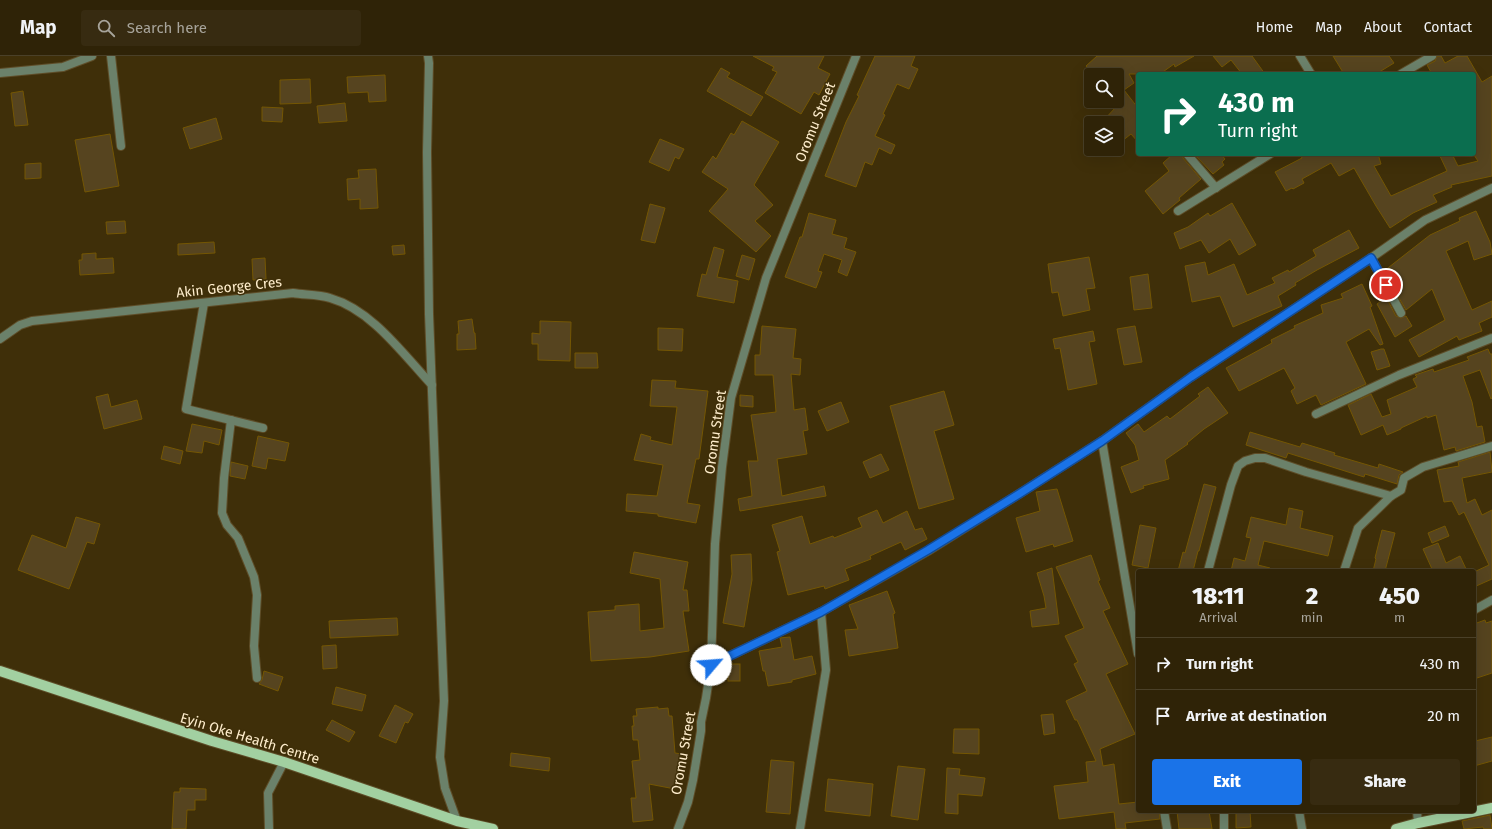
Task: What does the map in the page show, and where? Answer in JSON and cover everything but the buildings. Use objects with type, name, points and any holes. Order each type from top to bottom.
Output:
[{"type":"main road","name":"Eyin Oke Health Centre","points":[[0,671],[212,742],[284,762],[458,821],[493,829]]},
{"type":"main road","points":[[1476,811],[1492,808]]},
{"type":"main road","points":[[1396,829],[1467,813]]},
{"type":"street","points":[[0,73],[63,67],[92,56]]},
{"type":"street","points":[[111,56],[121,146]]},
{"type":"street","points":[[428,56],[427,152],[429,299],[437,528],[443,642],[444,701],[440,757],[446,788],[458,821]]},
{"type":"street","name":"Oromu Street","points":[[678,829],[688,802],[693,780],[711,665],[715,544],[722,467],[731,398],[766,278],[856,56]]},
{"type":"street","points":[[1300,56],[1310,72]]},
{"type":"street","points":[[1404,72],[1432,56]]},
{"type":"street","points":[[1189,156],[1216,188]]},
{"type":"street","points":[[1178,211],[1267,156]]},
{"type":"street","points":[[711,665],[821,612],[934,546],[1102,441],[1191,377],[1371,258],[1425,220],[1492,188]]},
{"type":"street","points":[[1371,258],[1401,313]]},
{"type":"street","name":"Akin George Cres","points":[[0,339],[20,325],[32,321],[293,293],[329,297],[357,310],[379,328],[432,385]]},
{"type":"street","points":[[204,303],[186,409],[263,428]]},
{"type":"street","points":[[1316,414],[1399,375],[1492,338]]},
{"type":"street","points":[[231,420],[224,478],[222,513],[227,525],[238,538],[254,576],[257,595],[254,646],[257,678]]},
{"type":"street","points":[[1102,441],[1136,642]]},
{"type":"street","points":[[1345,569],[1358,528],[1391,496],[1401,490],[1404,478],[1423,467],[1492,446]]},
{"type":"street","points":[[1209,569],[1231,485],[1238,466],[1245,461],[1255,458],[1265,458],[1306,472],[1391,496]]},
{"type":"street","points":[[1476,609],[1492,600]]},
{"type":"street","points":[[800,829],[826,670],[821,612]]},
{"type":"street","points":[[269,829],[268,793],[284,762]]},
{"type":"street","points":[[1164,813],[1167,829]]},
{"type":"street","points":[[1224,813],[1224,829]]},
{"type":"street","points":[[1299,813],[1302,829]]},
{"type":"street","points":[[1417,813],[1418,823]]},
{"type":"route","points":[[711,665],[821,612],[928,550],[1019,494],[1102,441],[1191,377],[1371,258],[1386,285]]}]
